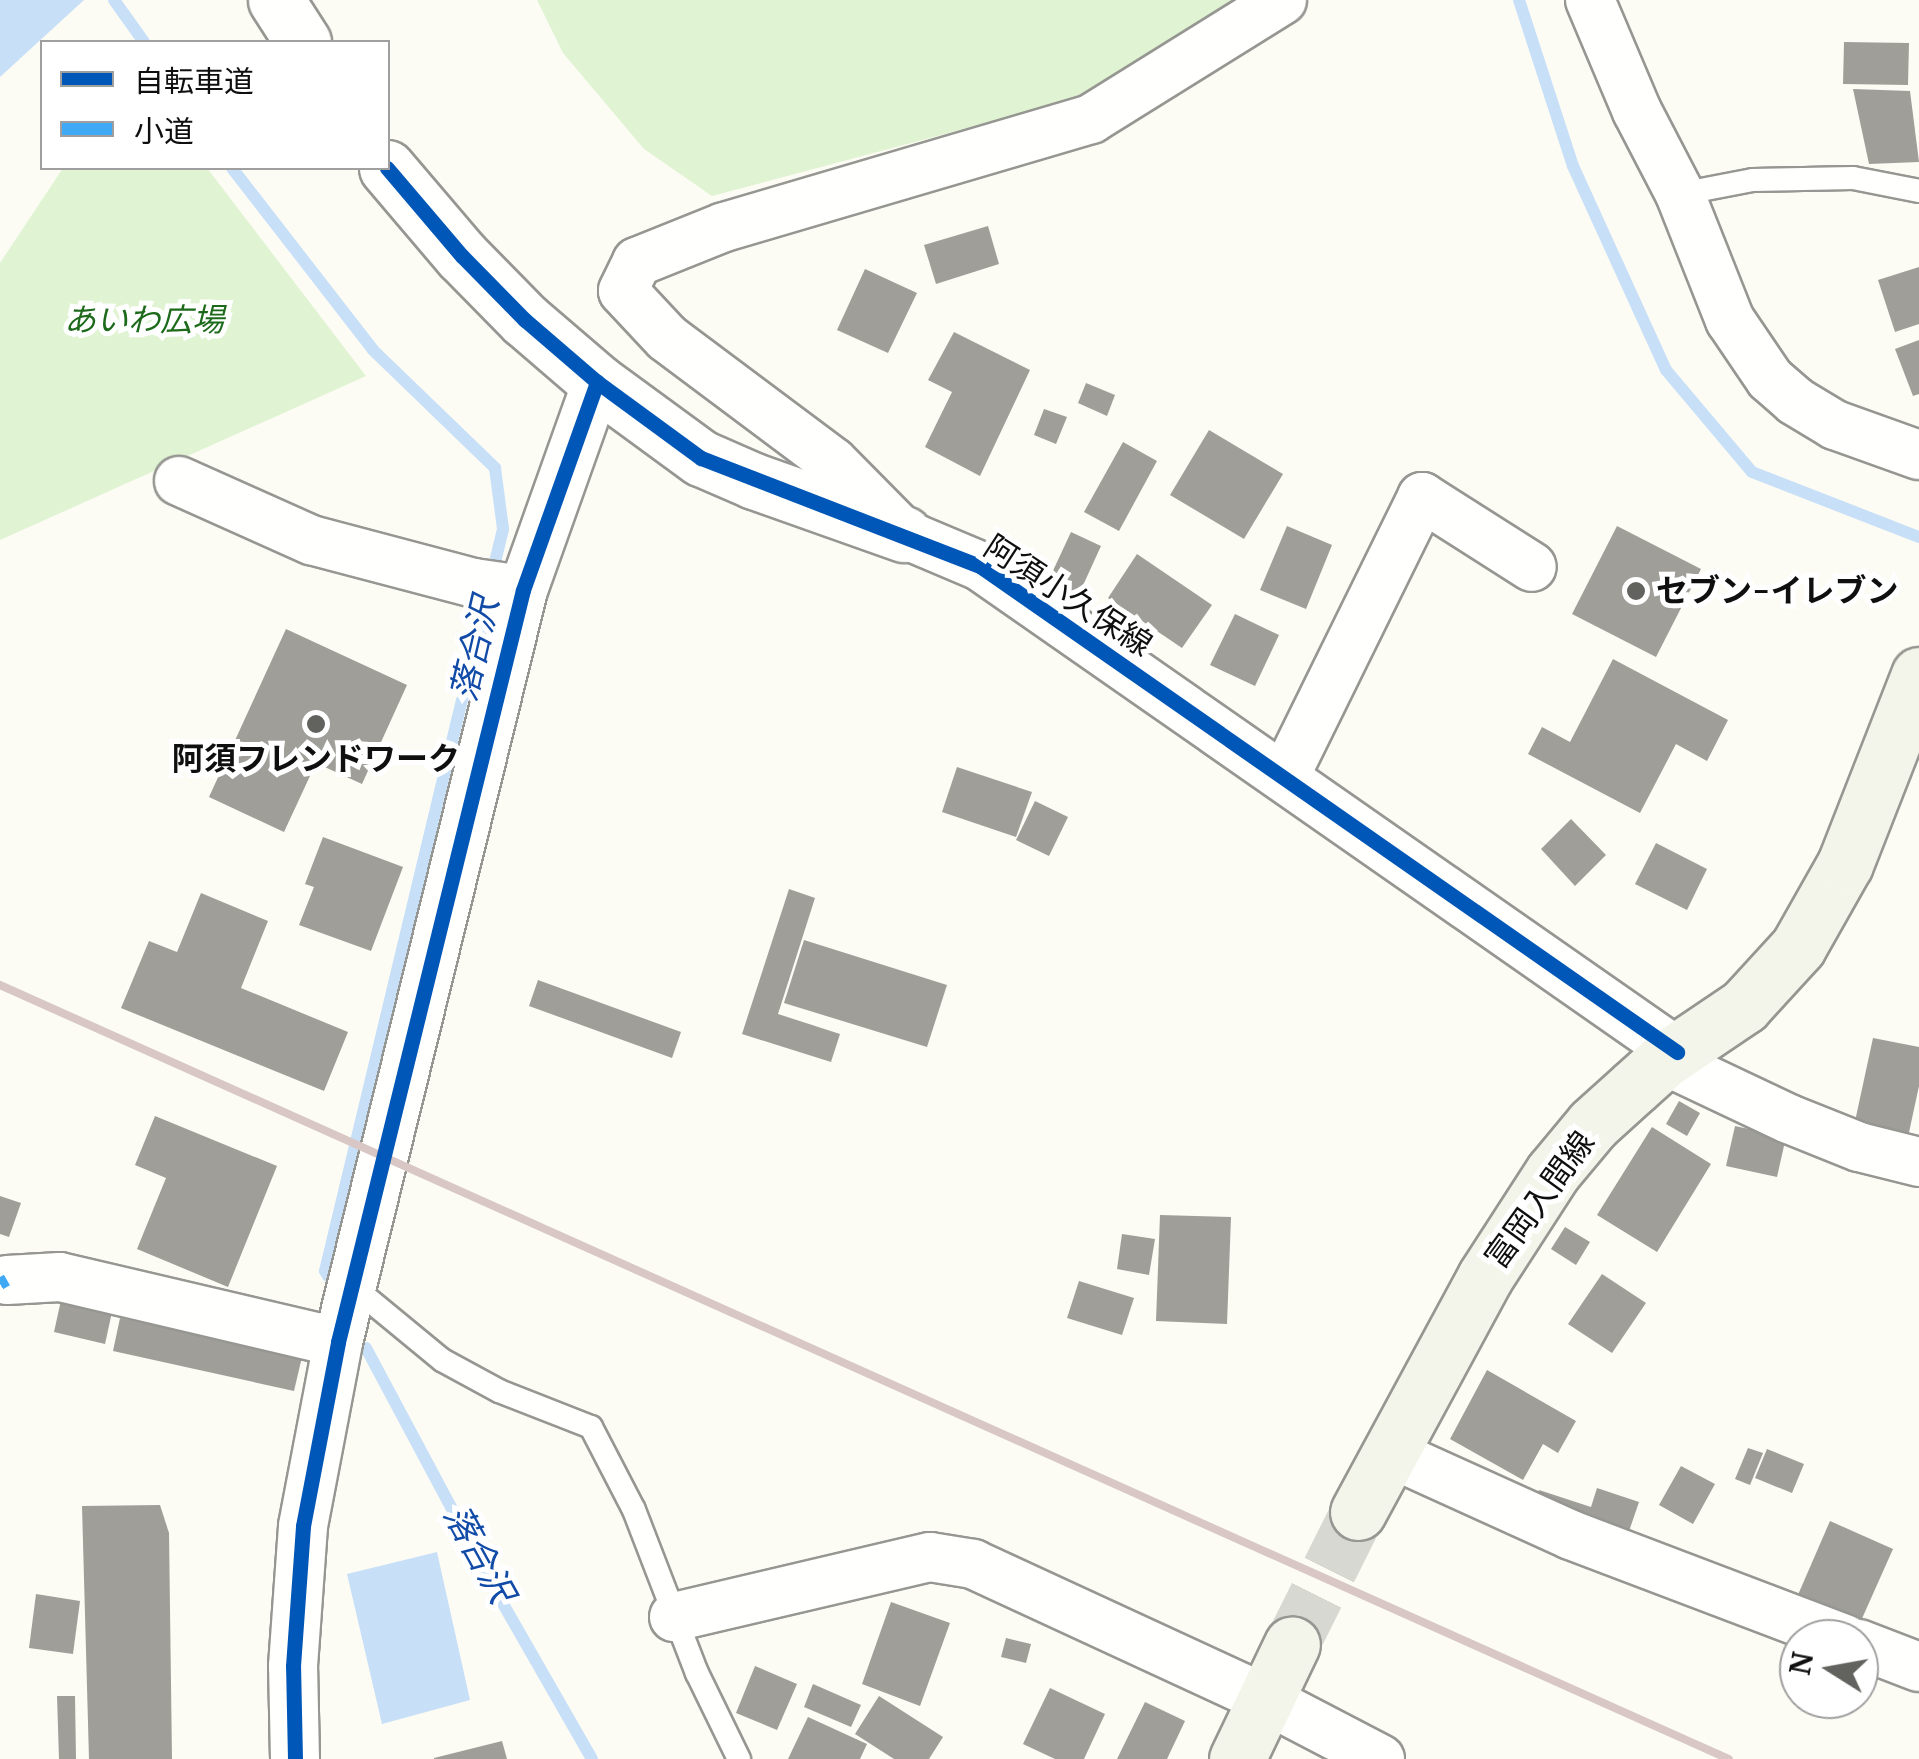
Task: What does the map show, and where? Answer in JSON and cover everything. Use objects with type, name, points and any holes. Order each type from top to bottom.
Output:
[{"type":"main road","name":"富岡入間線","points":[[1358,1512],[1484,1277],[1553,1172],[1593,1124],[1670,1056],[1744,1006],[1798,948],[1844,864],[1919,675]]},
{"type":"main road","points":[[1237,1759],[1292,1644]]},
{"type":"street","points":[[904,534],[833,462],[667,338],[623,291],[637,262],[724,228],[1091,119],[1282,0]]},
{"type":"street","points":[[1590,0],[1637,111],[1680,194],[1730,320],[1770,380],[1794,401],[1835,424],[1919,455]]},
{"type":"street","name":"阿須小久保線","points":[[389,170],[462,256],[525,320],[597,382],[702,458],[754,482],[904,534],[980,566],[1285,776],[1670,1056],[1789,1119],[1860,1146],[1919,1162]]},
{"type":"street","points":[[294,1759],[293,1666],[303,1526],[338,1342],[502,588],[597,382]]},
{"type":"street","points":[[179,481],[311,540],[502,588]]},
{"type":"street","points":[[1285,776],[1422,497],[1532,566]]},
{"type":"street","points":[[8,1280],[60,1277],[338,1342]]},
{"type":"street","points":[[1390,1453],[1572,1535],[1792,1619]]},
{"type":"street","points":[[674,1617],[930,1557],[973,1564],[1263,1698],[1380,1759]]},
{"type":"street","points":[[1879,1652],[1919,1667]]},
{"type":"lane","points":[[1680,194],[1753,180],[1853,178],[1919,191]]},
{"type":"lane","points":[[351,1285],[442,1360],[499,1390],[590,1427],[634,1510],[674,1617],[739,1759]]},
{"type":"green space","points":[[537,0],[1239,0],[1080,98],[712,196],[644,149],[563,53]]},
{"type":"green space","name":"あいわ広場","points":[[62,170],[209,170],[366,376],[0,540],[0,263]]},
{"type":"water","points":[[0,0],[84,0],[40,40],[0,77]]},
{"type":"water","points":[[437,1552],[470,1700],[382,1724],[347,1574]]},
{"type":"building","points":[[1844,42],[1909,43],[1908,85],[1843,84]]},
{"type":"building","points":[[1853,89],[1910,91],[1919,162],[1869,164]]},
{"type":"building","points":[[988,226],[999,264],[936,284],[924,245]]},
{"type":"building","points":[[1919,267],[1919,324],[1895,332],[1878,280]]},
{"type":"building","points":[[865,269],[917,293],[888,353],[837,330]]},
{"type":"building","points":[[954,332],[1030,370],[980,476],[925,447],[952,392],[928,380]]},
{"type":"building","points":[[1919,340],[1919,394],[1913,396],[1895,349]]},
{"type":"building","points":[[1086,383],[1115,395],[1107,416],[1078,403]]},
{"type":"building","points":[[1044,409],[1067,417],[1056,444],[1034,435]]},
{"type":"building","points":[[1209,430],[1283,474],[1244,539],[1170,495]]},
{"type":"building","points":[[1123,442],[1157,461],[1119,531],[1084,512]]},
{"type":"building","points":[[1287,526],[1332,545],[1306,609],[1260,590]]},
{"type":"building","name":"セブン-イレブン","points":[[1617,526],[1701,569],[1656,657],[1572,614]]},
{"type":"building","points":[[1071,532],[1101,546],[1074,605],[1044,590]]},
{"type":"building","points":[[1137,554],[1212,605],[1182,648],[1108,598]]},
{"type":"building","points":[[1235,614],[1279,635],[1255,686],[1210,665]]},
{"type":"building","name":"阿須フレンドワーク","points":[[286,629],[407,685],[362,784],[316,763],[284,832],[209,797]]},
{"type":"building","points":[[1613,659],[1728,720],[1707,761],[1676,744],[1640,813],[1528,754],[1542,727],[1570,742]]},
{"type":"building","points":[[957,767],[1032,792],[1016,837],[942,812]]},
{"type":"building","points":[[1035,801],[1068,817],[1049,856],[1016,840]]},
{"type":"building","points":[[1571,819],[1606,855],[1575,886],[1541,849]]},
{"type":"building","points":[[323,837],[403,867],[371,951],[299,925],[314,887],[305,884]]},
{"type":"building","points":[[1656,843],[1707,869],[1687,910],[1635,884]]},
{"type":"building","points":[[789,889],[815,898],[778,1014],[840,1034],[831,1062],[742,1034]]},
{"type":"building","points":[[201,893],[268,921],[241,988],[348,1032],[324,1091],[121,1008],[149,941],[177,952]]},
{"type":"building","points":[[804,940],[947,985],[927,1047],[784,1003]]},
{"type":"building","points":[[538,980],[681,1032],[672,1058],[529,1006]]},
{"type":"building","points":[[1873,1038],[1919,1047],[1919,1086],[1908,1137],[1854,1126]]},
{"type":"building","points":[[1679,1101],[1700,1113],[1687,1136],[1666,1124]]},
{"type":"building","points":[[155,1116],[277,1166],[228,1287],[137,1249],[166,1178],[135,1165]]},
{"type":"building","points":[[1735,1126],[1786,1137],[1777,1177],[1726,1166]]},
{"type":"building","points":[[1652,1127],[1711,1164],[1657,1252],[1597,1215]]},
{"type":"building","points":[[0,1196],[21,1203],[9,1237],[0,1234]]},
{"type":"building","points":[[1160,1215],[1231,1217],[1227,1324],[1156,1321]]},
{"type":"building","points":[[1565,1227],[1590,1242],[1576,1265],[1551,1249]]},
{"type":"building","points":[[1122,1234],[1155,1239],[1149,1275],[1117,1269]]},
{"type":"building","points":[[1602,1274],[1646,1303],[1612,1353],[1568,1324]]},
{"type":"building","points":[[1079,1281],[1134,1298],[1122,1335],[1067,1318]]},
{"type":"building","points":[[61,1300],[112,1312],[105,1344],[54,1332]]},
{"type":"building","points":[[120,1318],[302,1357],[294,1391],[113,1351]]},
{"type":"building","points":[[1487,1370],[1576,1421],[1558,1453],[1543,1444],[1523,1480],[1450,1439]]},
{"type":"building","points":[[1748,1448],[1763,1453],[1750,1485],[1735,1479]]},
{"type":"building","points":[[1767,1449],[1804,1464],[1792,1493],[1755,1478]]},
{"type":"building","points":[[1681,1466],[1715,1484],[1693,1524],[1659,1505]]},
{"type":"building","points":[[1597,1488],[1639,1502],[1625,1543],[1532,1513],[1539,1490],[1591,1507]]},
{"type":"building","points":[[160,1505],[169,1533],[172,1759],[89,1759],[82,1506]]},
{"type":"building","points":[[1830,1521],[1893,1549],[1862,1619],[1827,1619],[1794,1604]]},
{"type":"building","points":[[36,1594],[80,1601],[73,1654],[29,1648]]},
{"type":"building","points":[[891,1602],[950,1623],[920,1706],[862,1684]]},
{"type":"building","points":[[1006,1638],[1031,1644],[1026,1663],[1001,1657]]},
{"type":"building","points":[[755,1666],[797,1684],[777,1730],[736,1713]]},
{"type":"building","points":[[813,1684],[861,1705],[851,1727],[804,1707]]},
{"type":"building","points":[[1050,1688],[1105,1714],[1084,1759],[1055,1759],[1023,1744]]},
{"type":"building","points":[[57,1696],[75,1696],[76,1759],[59,1759]]},
{"type":"building","points":[[879,1696],[943,1737],[929,1759],[894,1759],[855,1734]]},
{"type":"building","points":[[1145,1702],[1185,1721],[1167,1759],[1117,1759]]},
{"type":"building","points":[[808,1717],[867,1744],[860,1759],[788,1759]]},
{"type":"building","points":[[502,1741],[507,1759],[434,1759],[434,1758]]},
{"type":"waterway","name":"落合沢","points":[[114,0],[143,40]]},
{"type":"waterway","points":[[1519,0],[1573,166],[1666,370],[1752,472],[1919,537]]},
{"type":"waterway","name":"落合沢","points":[[234,170],[373,350],[495,468],[503,529],[325,1271],[328,1276]]},
{"type":"waterway","name":"落合沢","points":[[366,1348],[498,1595],[592,1759]]},
{"type":"tunnel","points":[[1292,1644],[1358,1512]]},
{"type":"railway","points":[[0,985],[1729,1759]]},
{"type":"marked path","points":[[0,1284],[7,1280]]},
{"type":"cycle path","points":[[389,170],[462,256],[525,320],[597,382],[701,458],[980,566],[1677,1052]]},
{"type":"cycle path","points":[[295,1759],[293,1666],[303,1526],[338,1342],[523,590],[597,382]]},
{"type":"place","name":"セブン-イレブン","points":[[1636,591]]},
{"type":"place","name":"阿須フレンドワーク","points":[[316,724]]}]
